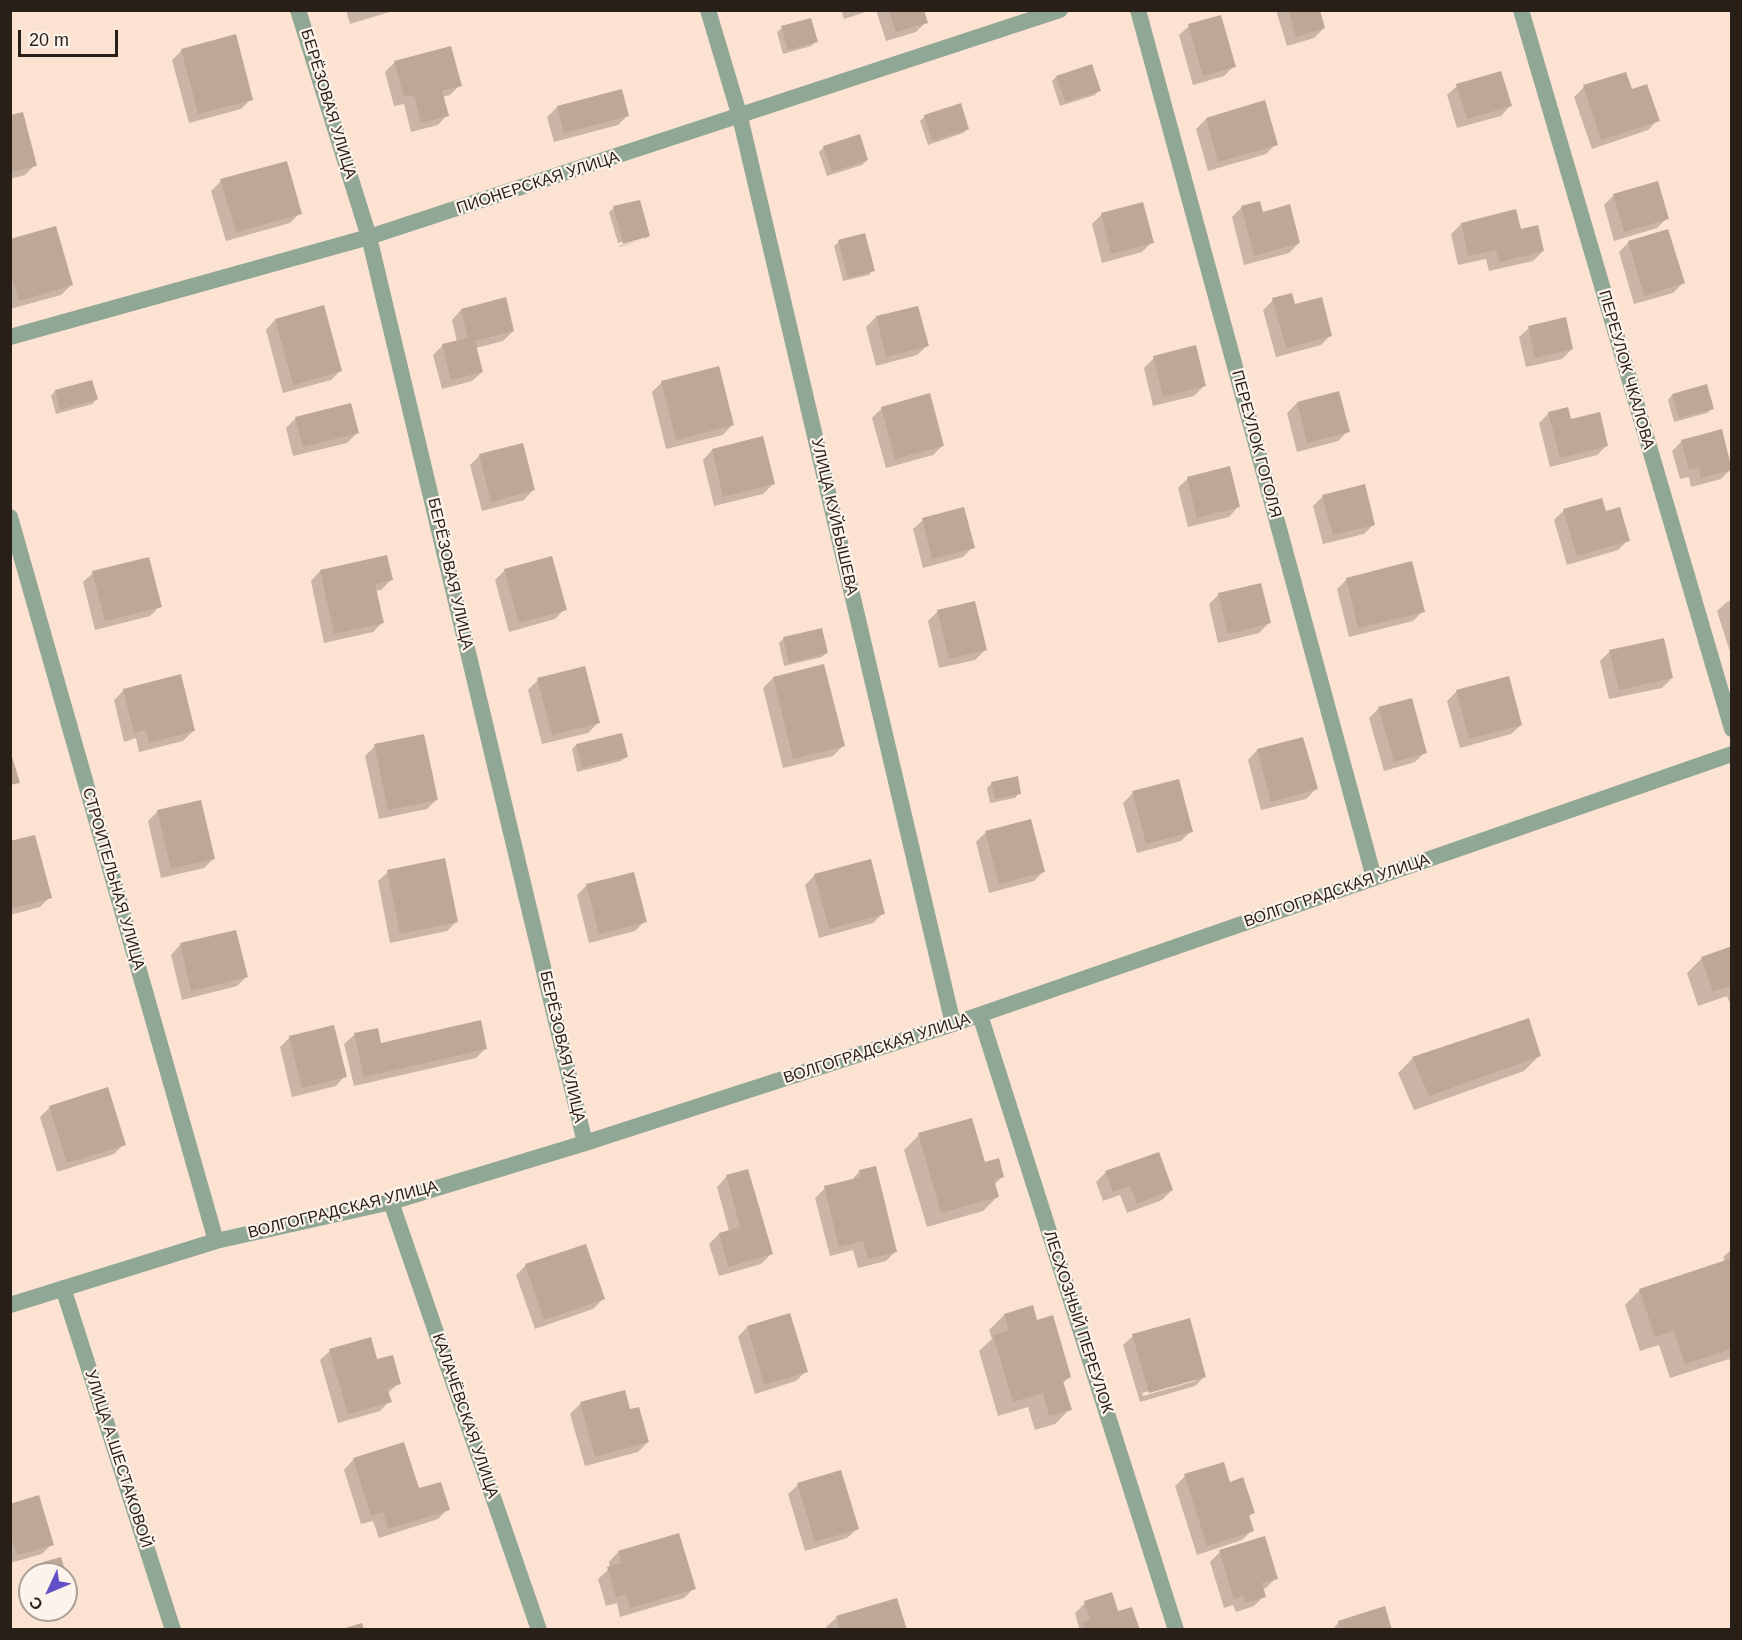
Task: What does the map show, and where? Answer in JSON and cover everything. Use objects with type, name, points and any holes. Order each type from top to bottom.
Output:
[{"type":"street","name":"БЕРЁЗОВАЯ УЛИЦА","points":[[298,10],[369,237],[585,1143]]},
{"type":"street","name":"УЛИЦА КУЙБЫШЕВА","points":[[708,10],[740,117],[953,1024]]},
{"type":"street","name":"ПИОНЕРСКАЯ УЛИЦА","points":[[10,336],[369,237],[1060,10]]},
{"type":"street","name":"ПЕРЕУЛОК ГОГОЛЯ","points":[[1138,10],[1374,879]]},
{"type":"street","name":"ПЕРЕУЛОК ЧКАЛОВА","points":[[1521,10],[1731,729]]},
{"type":"street","name":"СТРОИТЕЛЬНАЯ УЛИЦА","points":[[10,517],[216,1241]]},
{"type":"street","name":"ВОЛГОГРАДСКАЯ УЛИЦА","points":[[10,1305],[216,1241],[391,1202],[585,1143],[980,1015],[1731,754]]},
{"type":"street","name":"ЛЕСХОЗНЫЙ ПЕРЕУЛОК","points":[[980,1015],[1176,1629]]},
{"type":"street","name":"КАЛАЧЁВСКАЯ УЛИЦА","points":[[391,1202],[539,1629]]},
{"type":"street","name":"УЛИЦА А.ШЕСТАКОВОЙ","points":[[63,1288],[172,1629]]},
{"type":"building","points":[[889,10],[924,10],[928,23],[896,32]]},
{"type":"building","points":[[1288,10],[1320,10],[1325,28],[1296,37]]},
{"type":"building","points":[[1221,15],[1236,67],[1203,76],[1188,24]]},
{"type":"building","points":[[811,18],[818,42],[788,50],[781,26]]},
{"type":"building","points":[[236,34],[253,100],[198,114],[181,49]]},
{"type":"building","points":[[451,46],[462,86],[442,91],[449,116],[421,123],[414,95],[404,97],[394,61]]},
{"type":"building","points":[[1092,64],[1101,91],[1065,102],[1056,76]]},
{"type":"building","points":[[1501,71],[1512,106],[1467,119],[1456,84]]},
{"type":"building","points":[[1626,72],[1632,89],[1647,84],[1660,121],[1601,140],[1583,85]]},
{"type":"building","points":[[622,89],[629,116],[564,133],[557,106]]},
{"type":"building","points":[[1265,100],[1278,145],[1218,162],[1206,118]]},
{"type":"building","points":[[961,103],[969,129],[932,141],[924,115]]},
{"type":"building","points":[[23,112],[37,166],[10,172],[10,115]]},
{"type":"building","points":[[860,134],[868,160],[832,172],[823,146]]},
{"type":"building","points":[[287,161],[302,214],[236,232],[220,179]]},
{"type":"building","points":[[1658,181],[1669,219],[1624,232],[1613,194]]},
{"type":"building","points":[[640,200],[650,236],[623,244],[613,206]]},
{"type":"building","points":[[1260,201],[1263,212],[1290,204],[1300,243],[1254,256],[1241,206]]},
{"type":"building","points":[[1143,202],[1154,243],[1111,254],[1101,213]]},
{"type":"building","points":[[1516,209],[1521,229],[1538,225],[1544,251],[1499,262],[1496,250],[1468,256],[1461,223]]},
{"type":"building","points":[[56,226],[73,285],[19,301],[10,273],[10,239]]},
{"type":"building","points":[[1668,229],[1685,283],[1644,296],[1628,241]]},
{"type":"building","points":[[865,233],[875,271],[848,278],[838,240]]},
{"type":"building","points":[[1292,293],[1295,304],[1322,297],[1332,336],[1286,348],[1272,298]]},
{"type":"building","points":[[506,297],[514,331],[475,341],[483,372],[451,380],[442,344],[468,338],[461,309]]},
{"type":"building","points":[[324,305],[342,371],[293,385],[275,319]]},
{"type":"building","points":[[918,306],[929,346],[886,357],[876,316]]},
{"type":"building","points":[[1566,317],[1573,349],[1535,358],[1528,326]]},
{"type":"building","points":[[1196,345],[1206,386],[1163,397],[1153,356]]},
{"type":"building","points":[[719,366],[734,425],[676,440],[661,381]]},
{"type":"building","points":[[92,380],[98,399],[60,410],[55,390]]},
{"type":"building","points":[[1707,384],[1714,409],[1679,418],[1672,394]]},
{"type":"building","points":[[1339,391],[1350,432],[1307,443],[1297,402]]},
{"type":"building","points":[[930,393],[944,446],[895,459],[881,407]]},
{"type":"building","points":[[351,403],[359,433],[303,447],[295,417]]},
{"type":"building","points":[[1568,407],[1571,419],[1600,412],[1608,446],[1560,458],[1548,412]]},
{"type":"building","points":[[1722,429],[1732,470],[1701,478],[1699,468],[1689,470],[1681,440]]},
{"type":"building","points":[[763,436],[775,484],[723,497],[712,449]]},
{"type":"building","points":[[523,443],[535,490],[491,502],[479,454]]},
{"type":"building","points":[[1230,466],[1240,507],[1197,518],[1187,477]]},
{"type":"building","points":[[1365,484],[1375,525],[1333,535],[1322,495]]},
{"type":"building","points":[[1602,498],[1606,511],[1620,507],[1630,541],[1577,556],[1563,509]]},
{"type":"building","points":[[964,507],[975,548],[932,559],[922,518]]},
{"type":"building","points":[[387,555],[393,580],[375,584],[384,623],[334,634],[320,570]]},
{"type":"building","points":[[552,556],[567,610],[519,623],[504,569]]},
{"type":"building","points":[[149,557],[162,607],[105,621],[92,571]]},
{"type":"building","points":[[1412,561],[1425,612],[1358,628],[1346,578]]},
{"type":"building","points":[[1261,583],[1271,623],[1228,634],[1218,593]]},
{"type":"building","points":[[975,601],[987,650],[949,659],[937,610]]},
{"type":"building","points":[[822,628],[828,653],[789,663],[783,637]]},
{"type":"building","points":[[1664,638],[1673,678],[1619,690],[1609,650]]},
{"type":"building","points":[[824,664],[845,746],[793,759],[773,677]]},
{"type":"building","points":[[585,666],[600,723],[552,735],[537,678]]},
{"type":"building","points":[[181,674],[195,731],[149,743],[146,730],[134,733],[123,689]]},
{"type":"building","points":[[1509,676],[1522,725],[1469,739],[1456,690]]},
{"type":"building","points":[[1412,698],[1427,753],[1394,762],[1378,707]]},
{"type":"building","points":[[622,733],[628,757],[582,768],[576,744]]},
{"type":"building","points":[[424,734],[438,800],[388,810],[374,744]]},
{"type":"building","points":[[1303,737],[1318,789],[1271,802],[1257,749]]},
{"type":"building","points":[[10,750],[20,783],[10,785]]},
{"type":"building","points":[[1018,776],[1021,794],[995,799],[991,782]]},
{"type":"building","points":[[1179,779],[1193,832],[1146,844],[1132,791]]},
{"type":"building","points":[[201,800],[215,859],[171,869],[157,810]]},
{"type":"building","points":[[1031,819],[1045,872],[999,884],[985,831]]},
{"type":"building","points":[[35,835],[52,898],[10,909],[10,841]]},
{"type":"building","points":[[445,858],[458,922],[400,934],[387,870]]},
{"type":"building","points":[[871,859],[885,914],[829,929],[814,874]]},
{"type":"building","points":[[634,872],[647,922],[599,934],[586,884]]},
{"type":"building","points":[[236,930],[248,977],[191,991],[180,943]]},
{"type":"building","points":[[1732,946],[1732,985],[1713,992],[1701,957]]},
{"type":"building","points":[[1529,1018],[1541,1056],[1429,1096],[1412,1057]]},
{"type":"building","points":[[481,1020],[487,1049],[364,1077],[354,1033],[378,1028],[381,1043]]},
{"type":"building","points":[[334,1025],[347,1077],[302,1088],[289,1036]]},
{"type":"building","points":[[108,1087],[126,1145],[67,1163],[49,1106]]},
{"type":"building","points":[[972,1118],[985,1162],[999,1158],[1004,1177],[994,1180],[999,1197],[941,1213],[918,1133]]},
{"type":"building","points":[[1159,1152],[1173,1190],[1137,1204],[1130,1186],[1113,1192],[1105,1171]]},
{"type":"building","points":[[876,1166],[897,1252],[868,1259],[863,1241],[839,1247],[824,1186],[861,1177],[859,1170]]},
{"type":"building","points":[[748,1169],[773,1254],[728,1267],[719,1233],[740,1227],[726,1175]]},
{"type":"building","points":[[586,1244],[605,1299],[544,1320],[525,1264]]},
{"type":"building","points":[[1732,1258],[1732,1349],[1685,1364],[1674,1331],[1655,1337],[1639,1289]]},
{"type":"building","points":[[1033,1305],[1037,1320],[1053,1315],[1071,1377],[1063,1381],[1072,1410],[1049,1416],[1043,1393],[1013,1402],[993,1335],[1009,1331],[1004,1314]]},
{"type":"building","points":[[790,1313],[808,1372],[764,1385],[747,1326]]},
{"type":"building","points":[[1190,1318],[1206,1377],[1149,1393],[1132,1334]]},
{"type":"building","points":[[371,1337],[377,1359],[393,1355],[401,1384],[387,1388],[392,1402],[348,1414],[329,1349]]},
{"type":"building","points":[[625,1390],[630,1409],[639,1407],[649,1442],[595,1457],[580,1402]]},
{"type":"building","points":[[404,1442],[419,1488],[441,1482],[450,1510],[388,1529],[383,1512],[371,1516],[353,1458]]},
{"type":"building","points":[[1224,1462],[1230,1482],[1243,1477],[1255,1513],[1249,1515],[1254,1531],[1207,1546],[1184,1474]]},
{"type":"building","points":[[841,1470],[859,1529],[815,1542],[797,1483]]},
{"type":"building","points":[[39,1495],[54,1545],[17,1555],[10,1534],[10,1504]]},
{"type":"building","points":[[679,1533],[696,1589],[630,1608],[626,1594],[616,1597],[607,1567],[621,1563],[618,1551]]},
{"type":"building","points":[[1265,1536],[1278,1579],[1262,1583],[1266,1597],[1245,1603],[1243,1596],[1234,1599],[1219,1550]]},
{"type":"building","points":[[61,1557],[62,1562],[43,1562]]},
{"type":"building","points":[[1112,1592],[1118,1611],[1132,1607],[1140,1630],[1085,1630],[1082,1622],[1090,1619],[1084,1601]]},
{"type":"building","points":[[897,1598],[907,1630],[840,1630],[836,1616]]},
{"type":"building","points":[[1385,1606],[1392,1630],[1341,1630],[1338,1621]]},
{"type":"building","points":[[362,1623],[364,1630],[342,1630],[342,1629]]}]
